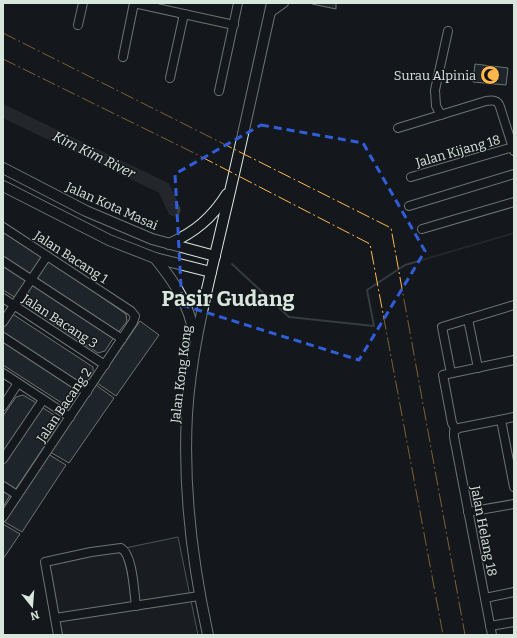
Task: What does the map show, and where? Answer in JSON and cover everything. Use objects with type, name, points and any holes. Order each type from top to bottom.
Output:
[{"type":"main road","name":"Jalan Kong Kong","points":[[208,635],[199,596],[188,520],[186,465],[187,413],[196,344],[271,8]]},
{"type":"main road","name":"Jalan Kota Masai","points":[[3,168],[86,210],[152,239],[215,256]]},
{"type":"main road","points":[[3,186],[109,240],[155,258],[211,272]]},
{"type":"main road","points":[[169,244],[183,238],[210,217],[218,209],[231,187]]},
{"type":"main road","points":[[155,258],[166,271],[183,298],[192,322],[196,344]]},
{"type":"street","points":[[78,25],[83,3]]},
{"type":"street","points":[[123,57],[134,3],[234,25]]},
{"type":"street","points":[[219,91],[238,3]]},
{"type":"street","points":[[271,8],[284,3]]},
{"type":"street","points":[[170,78],[184,14]]},
{"type":"street","points":[[441,114],[436,106],[435,90],[448,31]]},
{"type":"street","points":[[398,128],[486,100],[494,100],[499,103],[513,149]]},
{"type":"street","name":"Jalan Kijang 18","points":[[411,177],[513,149]]},
{"type":"street","points":[[409,206],[514,174]]},
{"type":"street","points":[[422,229],[514,202]]},
{"type":"street","name":"Jalan Bacang 1","points":[[3,227],[125,307]]},
{"type":"street","points":[[3,322],[47,256]]},
{"type":"street","points":[[3,261],[122,339]]},
{"type":"street","name":"Jalan Bacang 3","points":[[3,298],[105,365]]},
{"type":"street","points":[[478,368],[468,319],[514,305]]},
{"type":"street","name":"Jalan Bacang 2","points":[[3,517],[135,319],[134,313],[125,307]]},
{"type":"street","name":"Jalan Helang 18","points":[[468,319],[442,327],[452,423],[455,430],[454,437],[492,635]]},
{"type":"street","points":[[3,337],[87,392]]},
{"type":"street","points":[[447,374],[514,360]]},
{"type":"street","points":[[3,373],[70,417]]},
{"type":"street","points":[[3,406],[18,383]]},
{"type":"street","points":[[3,459],[43,400]]},
{"type":"street","points":[[455,430],[514,417]]},
{"type":"street","points":[[501,420],[514,487]]},
{"type":"street","points":[[3,486],[18,495]]},
{"type":"street","points":[[468,512],[514,504]]},
{"type":"street","points":[[58,635],[45,562],[121,548],[127,554],[136,606]]},
{"type":"street","points":[[485,598],[514,592]]},
{"type":"street","points":[[55,618],[199,596]]},
{"type":"street","points":[[490,626],[514,622]]},
{"type":"highlighted area","points":[[261,125],[363,143],[425,251],[359,360],[182,305],[175,174]]},
{"type":"shaded area","points":[[178,537],[198,635],[62,635],[48,564]]},
{"type":"building","points":[[336,3],[336,9],[312,4]]},
{"type":"building","name":"Surau Alpinia","points":[[475,64],[508,68],[506,85],[473,82]]},
{"type":"building","points":[[3,231],[44,259],[32,276],[3,257]]},
{"type":"building","points":[[48,260],[126,314],[127,321],[118,333],[37,278]]},
{"type":"building","points":[[3,265],[28,281],[16,298],[3,290]]},
{"type":"building","points":[[31,283],[114,337],[105,351],[98,353],[22,302],[21,297]]},
{"type":"building","points":[[11,313],[93,367],[93,373],[83,387],[3,334],[3,325]]},
{"type":"building","points":[[140,321],[159,335],[116,396],[97,383]]},
{"type":"building","points":[[3,340],[80,390],[71,403],[65,405],[3,365]]},
{"type":"building","points":[[96,385],[114,398],[69,463],[50,452]]},
{"type":"building","points":[[23,395],[38,404],[3,457],[3,416],[16,397]]},
{"type":"building","points":[[40,406],[57,417],[58,426],[15,490],[3,483],[3,461]]},
{"type":"building","points":[[48,454],[66,465],[22,532],[3,521]]},
{"type":"building","points":[[3,490],[10,495],[3,507]]},
{"type":"building","points":[[3,524],[20,534],[3,559]]},
{"type":"waterway","name":"Kim Kim River","points":[[3,111],[164,188],[174,210]]},
{"type":"waterway","points":[[232,264],[289,317],[374,326],[367,290],[405,265],[514,233]]},
{"type":"power","points":[[3,33],[391,228],[465,635]]},
{"type":"power","points":[[3,59],[192,152],[370,244],[443,635]]},
{"type":"place","name":"Surau Alpinia","points":[[490,75]]},
{"type":"district","name":"Pasir Gudang","points":[[228,299]]}]
